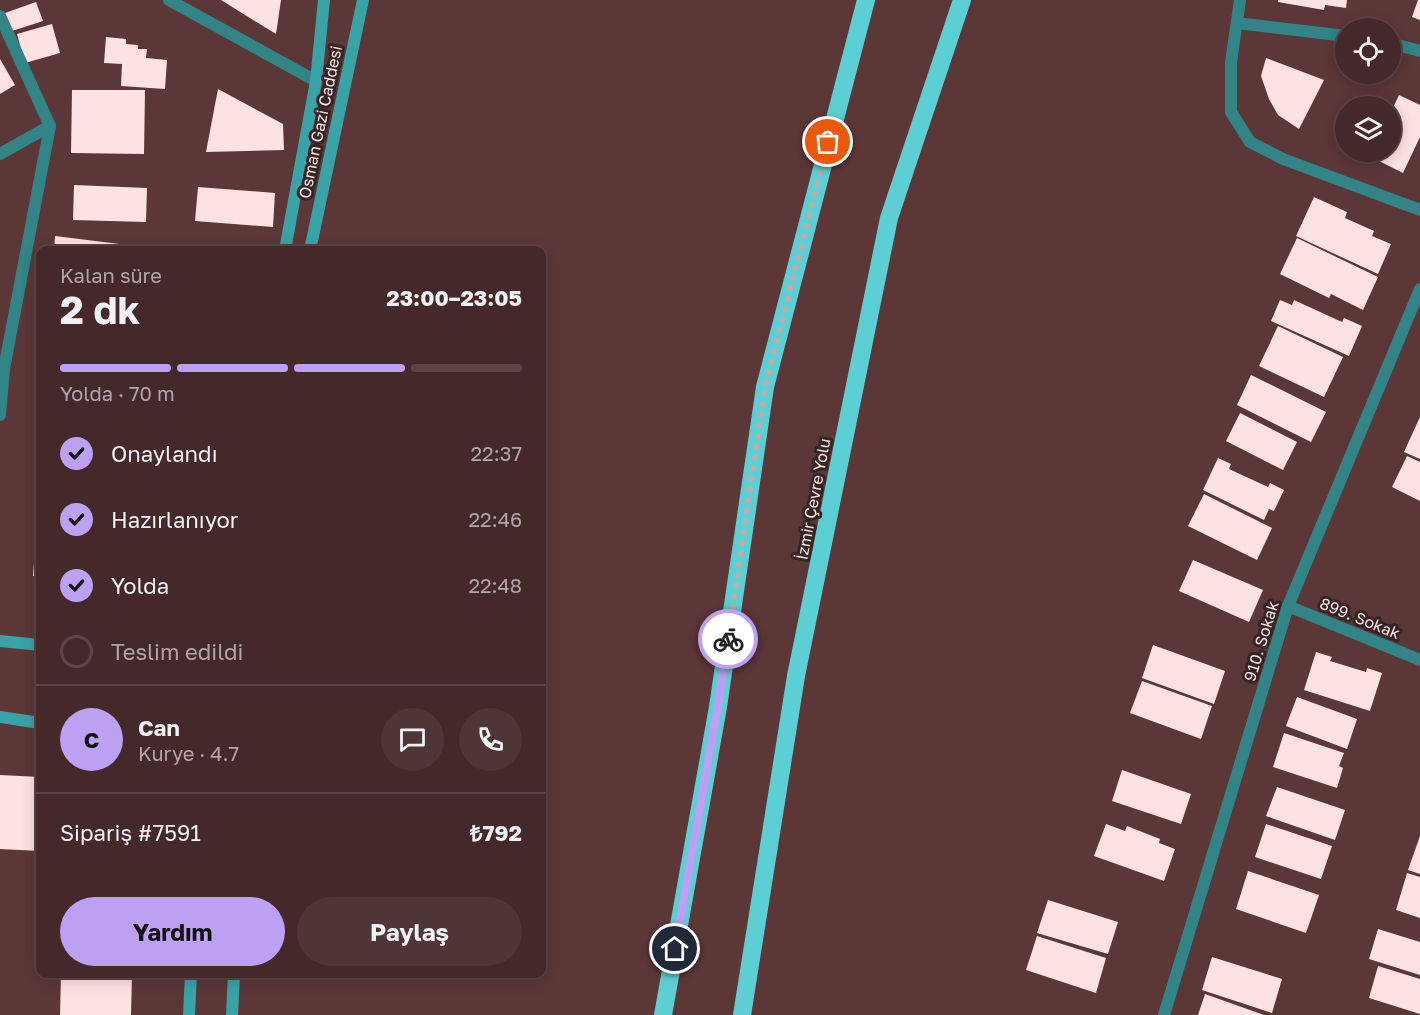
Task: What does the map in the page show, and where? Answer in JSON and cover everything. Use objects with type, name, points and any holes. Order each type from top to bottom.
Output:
[{"type":"highway","points":[[663,1015],[718,706],[765,387],[866,0]]},
{"type":"highway","name":"İzmir Çevre Yolu","points":[[741,1015],[796,676],[889,218],[962,0]]},
{"type":"main road","name":"Osman Gazi Caddesi","points":[[286,246],[316,81],[324,0]]},
{"type":"main road","name":"Osman Gazi Caddesi","points":[[311,246],[363,0]]},
{"type":"main road","points":[[0,641],[36,645]]},
{"type":"main road","points":[[0,717],[36,722]]},
{"type":"main road","points":[[189,1015],[191,978]]},
{"type":"main road","points":[[232,1015],[234,978]]},
{"type":"street","points":[[169,0],[316,81]]},
{"type":"street","points":[[1240,0],[1231,62],[1231,112],[1250,142],[1284,159],[1420,210]]},
{"type":"street","points":[[0,16],[50,126],[4,369],[0,415]]},
{"type":"street","points":[[1237,23],[1335,35]]},
{"type":"street","points":[[1401,46],[1420,51]]},
{"type":"street","points":[[0,154],[50,126]]},
{"type":"street","name":"910. Sokak","points":[[1164,1015],[1288,606],[1420,289]]},
{"type":"street","name":"899. Sokak","points":[[1288,606],[1420,660]]},
{"type":"building","points":[[221,0],[281,0],[276,34]]},
{"type":"building","points":[[1278,0],[1347,0],[1346,8],[1325,5],[1324,10],[1278,2]]},
{"type":"building","points":[[1418,0],[1420,0],[1420,20],[1412,17]]},
{"type":"building","points":[[36,2],[43,21],[12,31],[5,13]]},
{"type":"building","points":[[52,24],[60,53],[25,63],[17,34]]},
{"type":"building","points":[[106,37],[126,39],[126,44],[138,45],[138,49],[147,49],[146,58],[167,60],[165,89],[121,86],[122,64],[104,63]]},
{"type":"building","points":[[1266,58],[1324,80],[1299,129],[1278,115],[1269,99],[1261,76]]},
{"type":"building","points":[[0,59],[15,85],[0,94]]},
{"type":"building","points":[[218,89],[283,124],[284,150],[206,152]]},
{"type":"building","points":[[72,90],[145,90],[144,154],[71,153]]},
{"type":"building","points":[[1399,95],[1420,105],[1420,137],[1403,173],[1381,162],[1401,162],[1401,96]]},
{"type":"building","points":[[74,185],[147,188],[146,222],[73,220]]},
{"type":"building","points":[[198,187],[275,193],[273,227],[195,221]]},
{"type":"building","points":[[1314,197],[1347,212],[1345,218],[1374,231],[1372,236],[1391,244],[1378,274],[1296,236]]},
{"type":"building","points":[[55,236],[136,246],[54,246]]},
{"type":"building","points":[[1297,238],[1378,277],[1363,310],[1331,294],[1329,298],[1280,274]]},
{"type":"building","points":[[1280,300],[1292,305],[1294,300],[1342,322],[1344,318],[1362,326],[1349,356],[1271,321]]},
{"type":"building","points":[[1278,326],[1343,357],[1324,397],[1259,366]]},
{"type":"building","points":[[1251,375],[1326,412],[1311,442],[1237,405]]},
{"type":"building","points":[[1240,413],[1297,442],[1283,470],[1226,441]]},
{"type":"building","points":[[1420,417],[1420,459],[1404,452]]},
{"type":"building","points":[[1407,456],[1420,462],[1420,501],[1392,487]]},
{"type":"building","points":[[1218,458],[1231,464],[1229,469],[1268,487],[1270,483],[1284,490],[1274,511],[1269,509],[1264,520],[1203,490]]},
{"type":"building","points":[[1204,494],[1272,528],[1257,560],[1188,526]]},
{"type":"building","points":[[36,537],[36,576],[33,576]]},
{"type":"building","points":[[1193,560],[1263,590],[1249,622],[1179,591]]},
{"type":"building","points":[[1153,645],[1225,671],[1214,704],[1142,678]]},
{"type":"building","points":[[1316,652],[1332,657],[1330,661],[1366,672],[1367,668],[1382,673],[1370,711],[1304,690]]},
{"type":"building","points":[[1142,681],[1212,706],[1201,739],[1130,713]]},
{"type":"building","points":[[1297,697],[1357,719],[1347,749],[1286,726]]},
{"type":"building","points":[[1284,733],[1344,753],[1339,766],[1343,768],[1337,788],[1273,767]]},
{"type":"building","points":[[1122,770],[1191,794],[1181,824],[1112,801]]},
{"type":"building","points":[[0,775],[36,777],[36,851],[0,849]]},
{"type":"building","points":[[1277,787],[1345,810],[1335,840],[1266,816]]},
{"type":"building","points":[[1106,824],[1125,831],[1127,826],[1160,839],[1159,843],[1175,849],[1164,881],[1094,856]]},
{"type":"building","points":[[1266,824],[1332,846],[1321,879],[1255,857]]},
{"type":"building","points":[[1420,836],[1420,874],[1408,870]]},
{"type":"building","points":[[1248,871],[1319,895],[1306,933],[1236,909]]},
{"type":"building","points":[[1407,873],[1420,877],[1420,918],[1396,910]]},
{"type":"building","points":[[1048,900],[1118,922],[1108,954],[1037,933]]},
{"type":"building","points":[[1378,929],[1420,942],[1420,975],[1369,959]]},
{"type":"building","points":[[1037,936],[1106,958],[1096,993],[1026,970]]},
{"type":"building","points":[[1212,957],[1282,979],[1272,1013],[1202,990]]},
{"type":"building","points":[[1378,966],[1420,979],[1420,1014],[1369,998]]},
{"type":"building","points":[[61,978],[132,978],[131,1015],[60,1015]]},
{"type":"building","points":[[1205,994],[1264,1015],[1198,1015]]},
{"type":"way so far","points":[[728,639],[765,387],[828,142]]},
{"type":"route","points":[[675,949],[728,639]]}]
